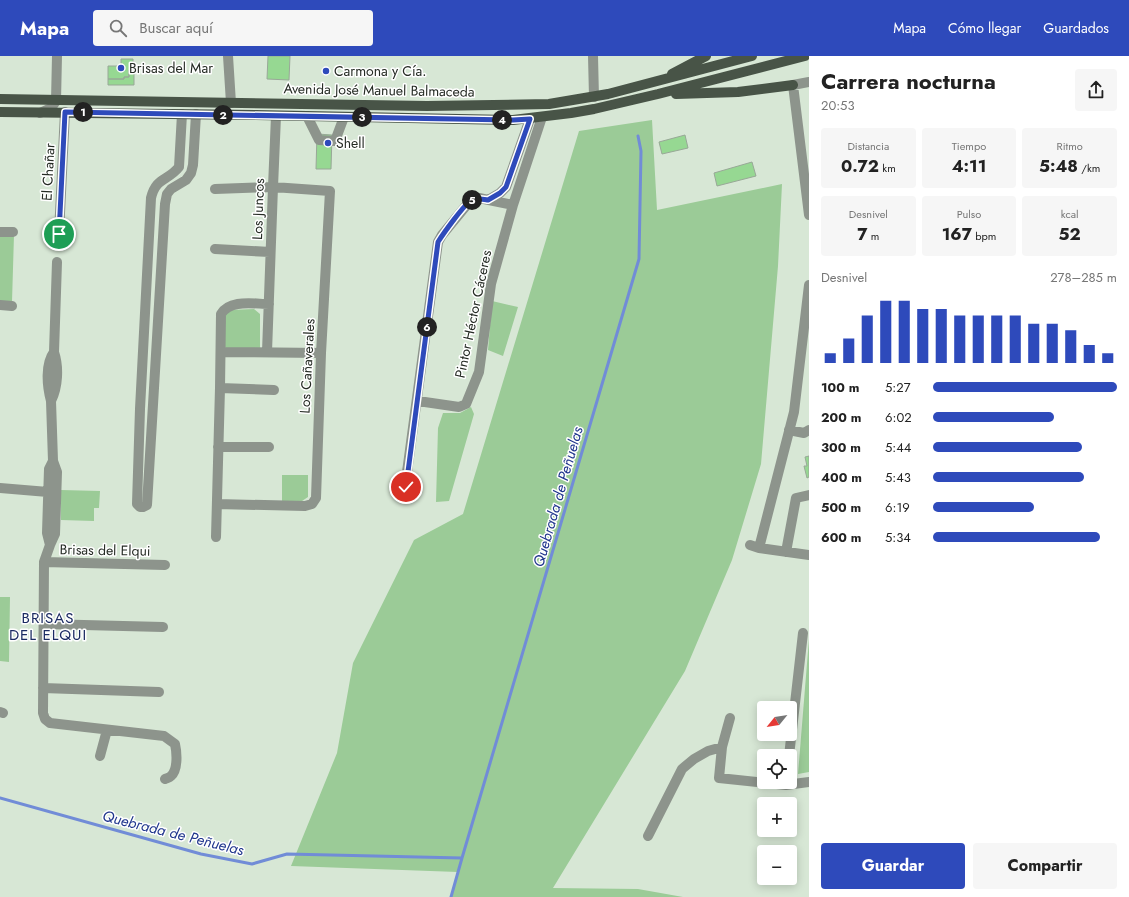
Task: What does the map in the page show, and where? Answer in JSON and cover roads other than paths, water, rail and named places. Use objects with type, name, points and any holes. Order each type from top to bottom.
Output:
[{"type":"main road","points":[[658,82],[706,56]]},
{"type":"main road","name":"Avenida José Manuel Balmaceda","points":[[0,100],[459,106],[548,104],[594,97],[658,82],[752,56]]},
{"type":"main road","name":"Avenida José Manuel Balmaceda","points":[[0,112],[513,120],[530,119],[594,109],[805,56]]},
{"type":"main road","points":[[658,94],[738,92],[793,85]]},
{"type":"street","points":[[40,113],[51,108],[56,101],[57,56]]},
{"type":"street","points":[[228,56],[231,102]]},
{"type":"street","points":[[593,56],[594,97]]},
{"type":"street","points":[[809,82],[793,85],[809,215]]},
{"type":"street","name":"El Chañar","points":[[59,234],[65,112]]},
{"type":"street","points":[[182,114],[179,166],[176,171],[157,184],[153,189],[151,198],[140,409],[137,504],[140,507],[147,505],[165,204],[167,194],[186,180],[191,173],[193,165],[196,114]]},
{"type":"street","name":"Los Juncos","points":[[267,352],[276,116]]},
{"type":"street","points":[[307,116],[318,140],[335,141],[344,117]]},
{"type":"street","name":"Pintor Héctor Cáceres","points":[[418,401],[459,407],[466,404],[479,372],[491,284],[513,205],[542,117]]},
{"type":"street","points":[[488,200],[500,193],[506,187],[530,119]]},
{"type":"street","points":[[215,189],[273,187]]},
{"type":"street","name":"Los Cañaverales","points":[[217,504],[305,506],[312,504],[316,498],[321,354],[330,191],[273,187]]},
{"type":"street","points":[[406,487],[438,242],[470,201],[479,198],[513,205]]},
{"type":"street","points":[[0,232],[13,232]]},
{"type":"street","points":[[149,237],[163,238]]},
{"type":"street","points":[[215,249],[270,252]]},
{"type":"street","name":"Brisas del Elqui","points":[[50,545],[47,533],[49,469],[52,461],[51,401],[48,390],[49,358],[54,352],[58,262]]},
{"type":"street","points":[[809,285],[794,412],[755,546],[809,555]]},
{"type":"street","points":[[216,537],[221,314],[224,308],[238,303],[269,304]]},
{"type":"street","points":[[0,305],[12,306]]},
{"type":"street","points":[[144,328],[157,329]]},
{"type":"street","points":[[221,352],[321,354]]},
{"type":"street","points":[[220,388],[274,390]]},
{"type":"street","points":[[140,409],[152,410]]},
{"type":"street","points":[[789,430],[800,433],[804,433],[809,430]]},
{"type":"street","points":[[218,447],[269,447]]},
{"type":"street","name":"Brisas del Elqui","points":[[52,461],[57,472],[57,478],[55,534],[44,562],[43,713],[45,719],[50,723],[107,730]]},
{"type":"street","points":[[0,488],[48,492]]},
{"type":"street","points":[[786,552],[796,498],[809,495]]},
{"type":"street","name":"Brisas del Elqui","points":[[44,562],[165,565]]},
{"type":"street","points":[[44,624],[164,627]]},
{"type":"street","points":[[790,749],[803,633]]},
{"type":"street","points":[[43,688],[159,692]]},
{"type":"street","points":[[730,718],[722,747],[719,778],[757,781]]},
{"type":"street","points":[[100,756],[107,730],[164,736],[175,744],[176,752],[174,769],[171,776],[165,779]]},
{"type":"street","points":[[648,836],[682,769],[694,759],[708,751],[722,747]]},
{"type":"street","points":[[797,783],[809,782]]},
{"type":"waterway","name":"Quebrada de Peñuelas","points":[[0,798],[201,854],[252,864],[287,854],[462,858],[639,259],[641,151],[638,136]]},
{"type":"waterway","name":"Quebrada de Peñuelas","points":[[451,897],[462,858]]},
{"type":"place","name":"Brisas del Mar","points":[[121,68]]},
{"type":"place","name":"Carmona y Cía.","points":[[326,71]]},
{"type":"place","name":"Shell","points":[[328,143]]},
{"type":"district","name":"BRISAS DEL ELQUI","points":[[48,626]]}]
